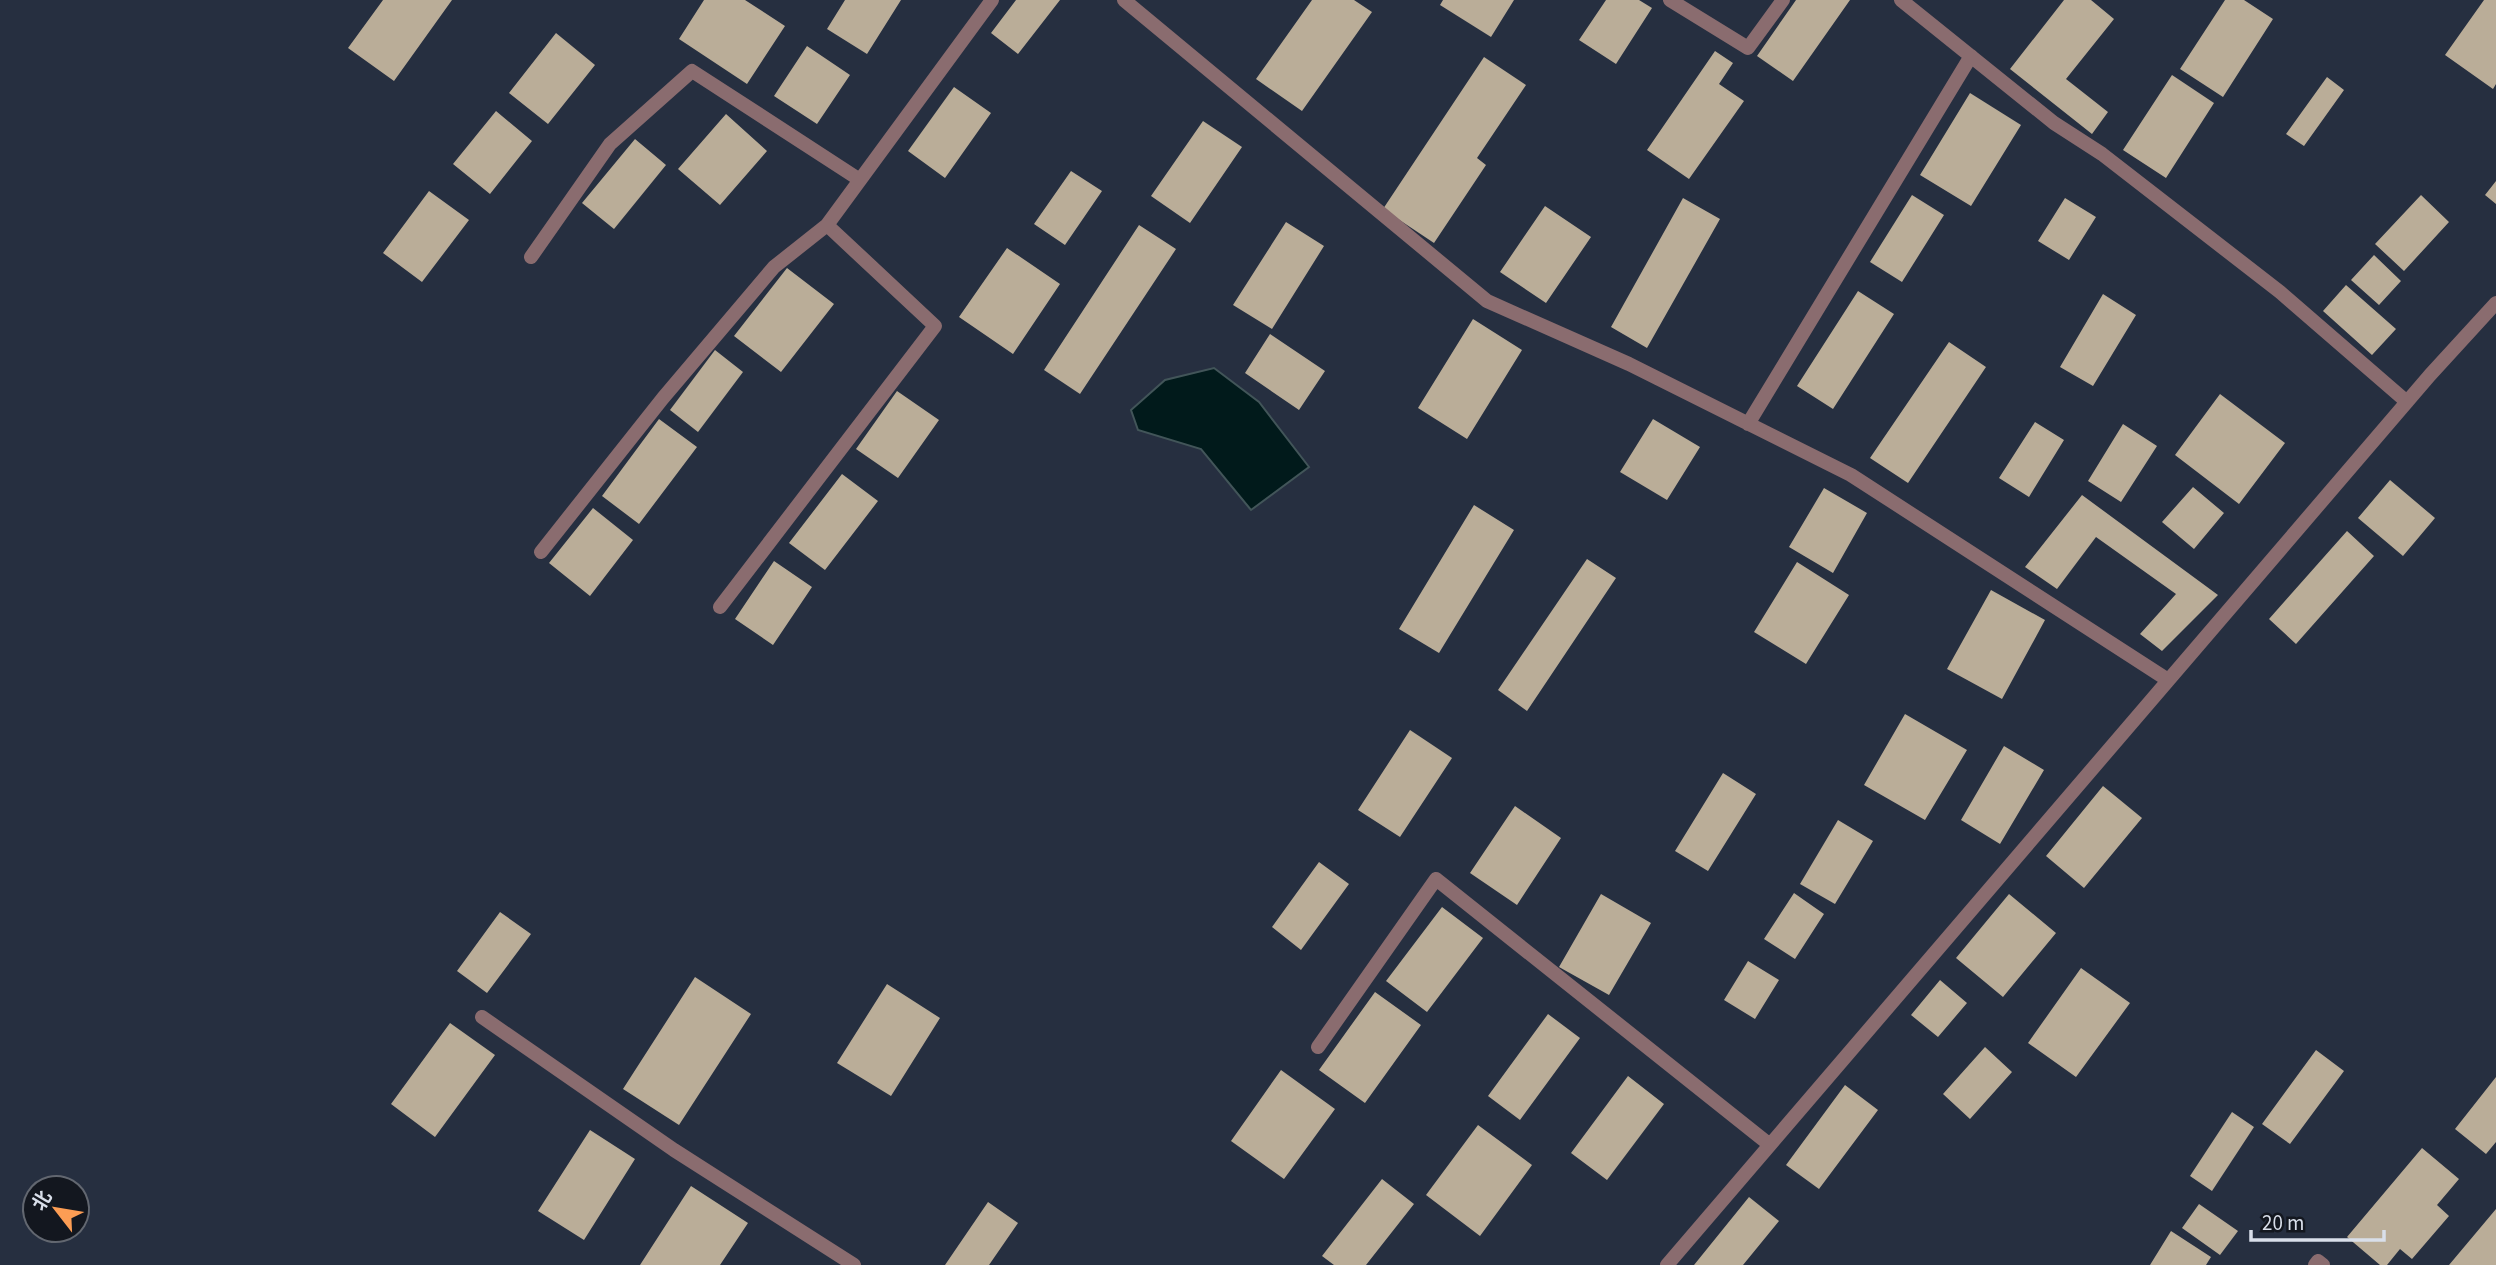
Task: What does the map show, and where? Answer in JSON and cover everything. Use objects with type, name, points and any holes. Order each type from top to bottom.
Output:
[{"type":"street","points":[[541,552],[663,398],[774,267],[827,225],[992,0]]},
{"type":"street","points":[[1124,0],[1487,301],[1629,364],[1851,475],[2168,680]]},
{"type":"street","points":[[1670,0],[1748,48],[1783,0]]},
{"type":"street","points":[[1900,0],[2054,123],[2102,154],[2280,292],[2407,402]]},
{"type":"street","points":[[1748,424],[1971,56]]},
{"type":"street","points":[[531,257],[610,144],[692,71],[860,180]]},
{"type":"street","points":[[720,607],[936,326],[827,225]]},
{"type":"street","points":[[1667,1265],[2407,402],[2496,303]]},
{"type":"street","points":[[1318,1047],[1436,879],[1770,1145]]},
{"type":"street","points":[[482,1017],[674,1150],[854,1265]]},
{"type":"street","points":[[2315,1265],[2318,1261],[2323,1265]]},
{"type":"shaded area","points":[[1214,368],[1259,402],[1309,467],[1251,510],[1201,449],[1138,430],[1131,410],[1165,380]]},
{"type":"building","points":[[383,0],[452,0],[394,81],[348,48]]},
{"type":"building","points":[[704,0],[745,0],[785,26],[747,84],[679,39]]},
{"type":"building","points":[[845,0],[901,0],[867,54],[827,29]]},
{"type":"building","points":[[1016,0],[1060,0],[1018,54],[991,33]]},
{"type":"building","points":[[1312,0],[1354,0],[1372,12],[1302,111],[1256,79]]},
{"type":"building","points":[[1443,0],[1514,0],[1491,37],[1440,5]]},
{"type":"building","points":[[1606,0],[1639,0],[1652,8],[1616,64],[1579,40]]},
{"type":"building","points":[[1796,0],[1850,0],[1793,81],[1757,56]]},
{"type":"building","points":[[2064,0],[2091,0],[2114,19],[2066,79],[2108,112],[2092,134],[2010,69]]},
{"type":"building","points":[[2225,0],[2244,0],[2273,19],[2223,97],[2180,69]]},
{"type":"building","points":[[2484,0],[2496,0],[2496,84],[2493,89],[2445,55]]},
{"type":"building","points":[[556,33],[595,65],[548,124],[509,93]]},
{"type":"building","points":[[807,46],[850,75],[817,124],[774,96]]},
{"type":"building","points":[[1715,51],[1733,63],[1719,84],[1744,101],[1689,179],[1647,150]]},
{"type":"building","points":[[1484,57],[1526,85],[1477,158],[1486,165],[1434,243],[1383,209]]},
{"type":"building","points":[[2172,75],[2214,103],[2166,178],[2123,150]]},
{"type":"building","points":[[2327,77],[2344,90],[2304,146],[2286,134]]},
{"type":"building","points":[[954,87],[991,113],[945,178],[908,151]]},
{"type":"building","points":[[1970,93],[2021,125],[1971,206],[1920,175]]},
{"type":"building","points":[[496,111],[532,141],[490,194],[453,164]]},
{"type":"building","points":[[726,114],[767,151],[720,205],[678,169]]},
{"type":"building","points":[[1203,121],[1242,147],[1190,223],[1151,196]]},
{"type":"building","points":[[635,139],[666,165],[614,229],[582,203]]},
{"type":"building","points":[[1071,171],[1102,191],[1065,245],[1034,224]]},
{"type":"building","points":[[2496,181],[2496,204],[2485,195]]},
{"type":"building","points":[[429,191],[469,220],[422,282],[383,253]]},
{"type":"building","points":[[1912,195],[1944,215],[1902,282],[1870,262]]},
{"type":"building","points":[[2421,195],[2449,222],[2404,271],[2375,244]]},
{"type":"building","points":[[1683,198],[1720,219],[1647,348],[1611,327]]},
{"type":"building","points":[[2065,198],[2096,217],[2069,260],[2038,241]]},
{"type":"building","points":[[1545,206],[1591,237],[1546,303],[1500,272]]},
{"type":"building","points":[[1286,222],[1324,246],[1272,329],[1233,305]]},
{"type":"building","points":[[1139,225],[1176,249],[1080,394],[1044,370]]},
{"type":"building","points":[[1007,248],[1060,284],[1013,354],[959,317]]},
{"type":"building","points":[[2374,255],[2401,281],[2379,305],[2351,280]]},
{"type":"building","points":[[787,268],[834,304],[781,372],[734,336]]},
{"type":"building","points":[[2346,285],[2396,329],[2372,355],[2323,311]]},
{"type":"building","points":[[1858,291],[1894,314],[1833,409],[1797,386]]},
{"type":"building","points":[[2103,294],[2136,315],[2093,386],[2060,367]]},
{"type":"building","points":[[1473,319],[1522,350],[1467,439],[1418,408]]},
{"type":"building","points":[[1270,334],[1325,371],[1299,410],[1245,373]]},
{"type":"building","points":[[1949,342],[1986,367],[1908,483],[1870,458]]},
{"type":"building","points":[[715,350],[743,372],[698,432],[670,410]]},
{"type":"building","points":[[897,391],[939,420],[898,478],[856,449]]},
{"type":"building","points":[[2220,394],[2285,443],[2239,504],[2175,455]]},
{"type":"building","points":[[659,419],[697,447],[639,524],[602,496]]},
{"type":"building","points":[[1653,419],[1700,447],[1667,500],[1620,472]]},
{"type":"building","points":[[2035,422],[2064,440],[2029,497],[1999,478]]},
{"type":"building","points":[[2123,424],[2157,446],[2121,502],[2088,481]]},
{"type":"building","points":[[842,474],[878,501],[825,570],[789,543]]},
{"type":"building","points":[[2390,480],[2435,518],[2403,556],[2358,518]]},
{"type":"building","points":[[2193,487],[2224,513],[2194,549],[2162,522]]},
{"type":"building","points":[[1824,488],[1867,513],[1833,573],[1789,547]]},
{"type":"building","points":[[2082,495],[2218,595],[2162,651],[2140,634],[2176,594],[2096,537],[2057,589],[2025,567]]},
{"type":"building","points":[[1474,505],[1514,530],[1439,653],[1399,629]]},
{"type":"building","points":[[593,508],[633,540],[590,596],[549,563]]},
{"type":"building","points":[[2347,531],[2374,556],[2296,644],[2269,619]]},
{"type":"building","points":[[1587,559],[1616,578],[1527,711],[1498,690]]},
{"type":"building","points":[[774,561],[812,587],[773,645],[735,619]]},
{"type":"building","points":[[1797,562],[1849,595],[1806,664],[1754,632]]},
{"type":"building","points":[[1991,590],[2045,620],[2002,699],[1947,669]]},
{"type":"building","points":[[1905,714],[1967,750],[1925,820],[1864,785]]},
{"type":"building","points":[[1410,730],[1452,758],[1400,837],[1358,810]]},
{"type":"building","points":[[2004,746],[2044,770],[2000,844],[1961,820]]},
{"type":"building","points":[[1723,773],[1756,794],[1708,871],[1675,851]]},
{"type":"building","points":[[2103,786],[2142,818],[2084,888],[2046,856]]},
{"type":"building","points":[[1515,806],[1561,838],[1517,905],[1470,873]]},
{"type":"building","points":[[1838,820],[1873,841],[1835,904],[1800,884]]},
{"type":"building","points":[[1319,862],[1349,884],[1301,950],[1272,927]]},
{"type":"building","points":[[1794,893],[1824,914],[1795,959],[1764,939]]},
{"type":"building","points":[[1601,894],[1651,923],[1609,995],[1559,967]]},
{"type":"building","points":[[2009,894],[2056,933],[2003,997],[1956,958]]},
{"type":"building","points":[[1442,907],[1483,938],[1427,1012],[1386,981]]},
{"type":"building","points":[[500,912],[531,934],[487,993],[457,971]]},
{"type":"building","points":[[1748,961],[1779,980],[1755,1019],[1724,1000]]},
{"type":"building","points":[[2081,968],[2130,1003],[2076,1077],[2028,1043]]},
{"type":"building","points":[[695,977],[751,1014],[679,1125],[623,1089]]},
{"type":"building","points":[[1940,980],[1967,1003],[1938,1037],[1911,1015]]},
{"type":"building","points":[[887,984],[940,1018],[891,1096],[837,1063]]},
{"type":"building","points":[[1375,992],[1421,1025],[1365,1103],[1319,1070]]},
{"type":"building","points":[[1548,1014],[1580,1038],[1520,1120],[1488,1096]]},
{"type":"building","points":[[450,1023],[495,1055],[435,1137],[391,1104]]},
{"type":"building","points":[[1985,1047],[2012,1072],[1970,1119],[1943,1094]]},
{"type":"building","points":[[2316,1050],[2344,1071],[2290,1144],[2262,1124]]},
{"type":"building","points":[[1281,1070],[1335,1109],[1284,1179],[1231,1141]]},
{"type":"building","points":[[1628,1076],[1664,1104],[1607,1180],[1571,1153]]},
{"type":"building","points":[[2496,1077],[2496,1142],[2486,1154],[2455,1129]]},
{"type":"building","points":[[1845,1085],[1878,1110],[1819,1189],[1786,1165]]},
{"type":"building","points":[[2232,1112],[2254,1127],[2212,1191],[2190,1176]]},
{"type":"building","points":[[1478,1125],[1532,1165],[1480,1236],[1426,1195]]},
{"type":"building","points":[[590,1130],[635,1159],[584,1240],[538,1211]]},
{"type":"building","points":[[2422,1148],[2459,1179],[2437,1205],[2449,1216],[2412,1259],[2400,1249],[2387,1265],[2380,1265],[2347,1237]]},
{"type":"building","points":[[1382,1179],[1414,1204],[1366,1265],[1334,1265],[1322,1256]]},
{"type":"building","points":[[691,1186],[748,1223],[720,1265],[640,1265]]},
{"type":"building","points":[[1749,1197],[1779,1221],[1743,1265],[1694,1265]]},
{"type":"building","points":[[988,1202],[1018,1223],[989,1265],[945,1265]]},
{"type":"building","points":[[2199,1204],[2238,1231],[2220,1255],[2182,1228]]},
{"type":"building","points":[[2496,1209],[2496,1265],[2449,1265]]},
{"type":"building","points":[[2171,1231],[2211,1257],[2206,1265],[2150,1265]]}]
